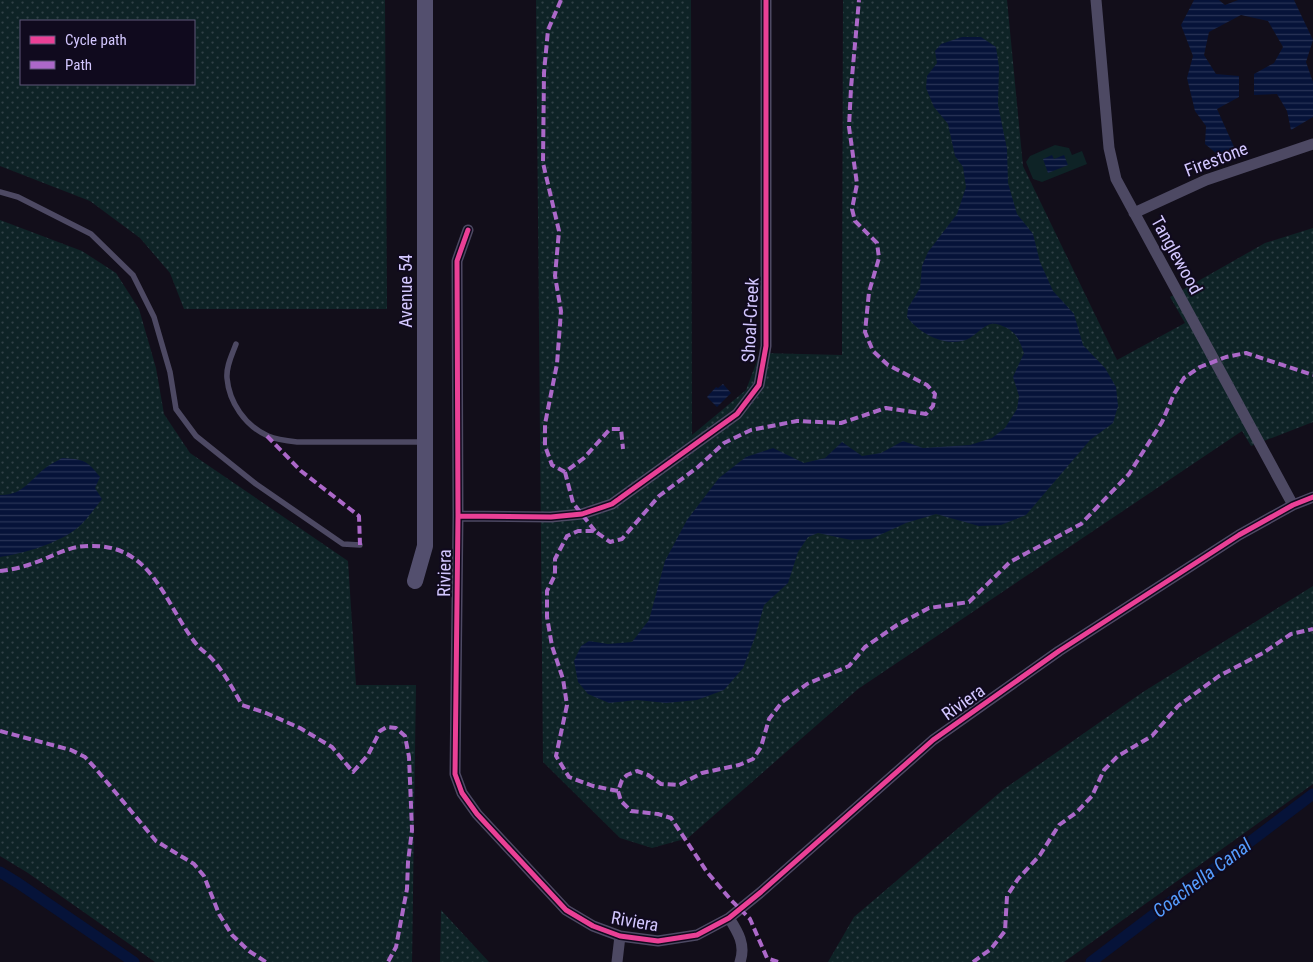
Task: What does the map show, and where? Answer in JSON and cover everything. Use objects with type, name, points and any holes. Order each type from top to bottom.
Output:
[{"type":"street","name":"Avenue 54","points":[[415,581],[425,546],[425,0]]},
{"type":"street","name":"Shoal-Creek","points":[[458,516],[551,517],[582,514],[612,504],[737,414],[759,385],[766,346],[766,0]]},
{"type":"street","name":"Tanglewood","points":[[1096,0],[1109,148],[1116,179],[1293,505]]},
{"type":"street","name":"Firestone","points":[[1134,213],[1206,180],[1313,144]]},
{"type":"street","name":"Riviera","points":[[468,230],[457,261],[458,516],[455,774],[462,794],[477,814],[566,910],[593,926],[620,936],[658,941],[697,935],[728,918],[761,892],[933,740],[1059,651],[1239,535],[1293,505],[1313,497]]},
{"type":"street","points":[[728,918],[740,935],[742,956],[740,962]]},
{"type":"street","points":[[617,962],[620,936]]},
{"type":"lane","points":[[0,192],[18,197],[91,234],[133,275],[154,317],[170,372],[176,409],[196,436],[256,484],[343,544],[360,545]]},
{"type":"lane","points":[[236,344],[229,362],[227,377],[233,404],[250,425],[267,436],[298,442],[425,442]]},
{"type":"green space","points":[[0,0],[385,0],[387,309],[184,309],[170,273],[140,238],[90,201],[0,166]]},
{"type":"green space","points":[[536,0],[691,0],[692,435],[746,390],[760,353],[842,355],[843,0],[1007,0],[1023,166],[1117,360],[1185,323],[1170,297],[1265,243],[1313,228],[1313,422],[1251,446],[1242,431],[858,689],[688,838],[652,848],[620,838],[543,762]]},
{"type":"green space","points":[[1055,145],[1069,148],[1072,155],[1082,151],[1087,164],[1042,182],[1033,179],[1026,162],[1030,156]]},
{"type":"green space","points":[[0,220],[82,251],[116,273],[139,309],[156,368],[164,414],[190,453],[348,561],[356,685],[416,685],[412,962],[155,962],[28,873],[0,856]]},
{"type":"green space","points":[[1313,586],[1313,784],[1064,962],[828,962],[854,917],[1004,789],[1143,692]]},
{"type":"green space","points":[[441,910],[489,962],[440,962]]},
{"type":"water","points":[[1194,0],[1219,0],[1225,5],[1238,0],[1294,0],[1313,40],[1306,62],[1313,82],[1313,117],[1291,130],[1287,111],[1277,94],[1254,95],[1254,74],[1274,63],[1283,47],[1268,21],[1241,15],[1209,32],[1204,55],[1216,74],[1239,76],[1239,97],[1217,109],[1235,149],[1217,154],[1205,144],[1206,126],[1195,111],[1187,78],[1193,56],[1181,25]]},
{"type":"water","points":[[962,37],[981,37],[996,47],[999,67],[998,105],[1007,149],[1008,183],[1017,214],[1033,234],[1040,262],[1053,291],[1074,314],[1083,345],[1105,368],[1116,387],[1118,406],[1113,423],[1090,440],[1026,515],[1001,525],[979,526],[936,514],[906,523],[871,539],[851,540],[818,533],[808,537],[798,552],[788,583],[764,605],[755,637],[743,668],[724,690],[697,700],[666,703],[637,700],[609,703],[588,694],[578,682],[574,661],[581,646],[589,641],[608,644],[632,642],[649,620],[665,561],[687,520],[719,478],[746,457],[773,448],[804,463],[825,458],[842,442],[862,456],[881,453],[903,441],[923,448],[970,445],[992,438],[1005,428],[1017,409],[1019,396],[1013,377],[1024,353],[1013,332],[1000,325],[991,324],[966,340],[954,342],[939,340],[917,328],[907,317],[908,308],[920,288],[922,266],[928,252],[957,214],[966,187],[963,167],[955,156],[948,124],[934,107],[926,88],[927,76],[937,63],[935,51],[941,44]]},
{"type":"water","points":[[1052,155],[1054,159],[1064,155],[1068,165],[1048,173],[1043,159]]},
{"type":"water","points":[[723,384],[731,393],[717,407],[707,397],[716,387],[718,388]]},
{"type":"water","points":[[62,458],[80,460],[92,467],[100,477],[95,488],[102,499],[83,522],[69,534],[40,547],[0,557],[0,495],[15,493],[48,466]]},
{"type":"waterway","name":"Coachella Canal","points":[[1091,962],[1313,794]]},
{"type":"waterway","name":"Coachella Canal","points":[[0,872],[134,962]]},
{"type":"marked path","points":[[561,0],[548,30],[544,73],[543,163],[559,231],[555,276],[561,311],[557,364],[545,424],[545,446],[552,465],[565,472]]},
{"type":"marked path","points":[[618,791],[593,786],[569,777],[556,756],[567,705],[563,679],[552,646],[547,617],[547,591],[555,575],[555,559],[567,536],[578,531],[595,531],[610,542],[622,539],[659,496],[698,467],[724,443],[751,430],[797,421],[841,423],[886,408],[926,414],[933,406],[935,394],[927,385],[888,365],[873,351],[865,332],[869,292],[879,258],[877,243],[855,221],[852,209],[857,184],[849,127],[859,0]]},
{"type":"marked path","points":[[778,962],[767,958],[750,919],[707,872],[671,818],[658,814],[631,811],[621,801],[618,791],[622,780],[627,775],[637,771],[648,775],[661,784],[679,785],[702,773],[739,765],[753,759],[761,747],[769,719],[782,702],[807,684],[849,666],[865,647],[897,625],[929,608],[969,602],[1010,562],[1081,524],[1129,474],[1162,422],[1174,394],[1184,378],[1200,367],[1226,357],[1246,353],[1313,375]]},
{"type":"marked path","points":[[595,531],[573,503],[565,472],[584,458],[610,429],[621,429],[623,449]]},
{"type":"marked path","points":[[267,436],[301,471],[359,516],[360,545]]},
{"type":"marked path","points":[[0,571],[26,566],[81,546],[110,548],[128,554],[142,565],[154,579],[197,645],[221,671],[242,705],[300,728],[332,747],[353,772],[368,755],[380,731],[387,727],[396,728],[405,736],[409,757],[412,830],[407,889],[396,947],[388,962]]},
{"type":"marked path","points":[[973,962],[991,949],[1005,931],[1007,896],[1018,879],[1040,855],[1059,825],[1077,812],[1092,796],[1104,770],[1118,756],[1152,736],[1178,706],[1219,676],[1263,653],[1291,634],[1313,629]]},
{"type":"marked path","points":[[0,731],[71,750],[85,757],[156,841],[194,864],[204,876],[219,914],[232,935],[249,951],[266,962]]},
{"type":"cycle path","points":[[458,516],[551,517],[582,514],[612,504],[737,414],[759,385],[766,346],[766,0]]},
{"type":"cycle path","points":[[468,230],[457,261],[458,516],[455,774],[462,793],[477,814],[566,910],[593,926],[620,936],[658,941],[697,935],[729,918],[933,740],[1059,651],[1239,535],[1293,505],[1313,497]]}]
